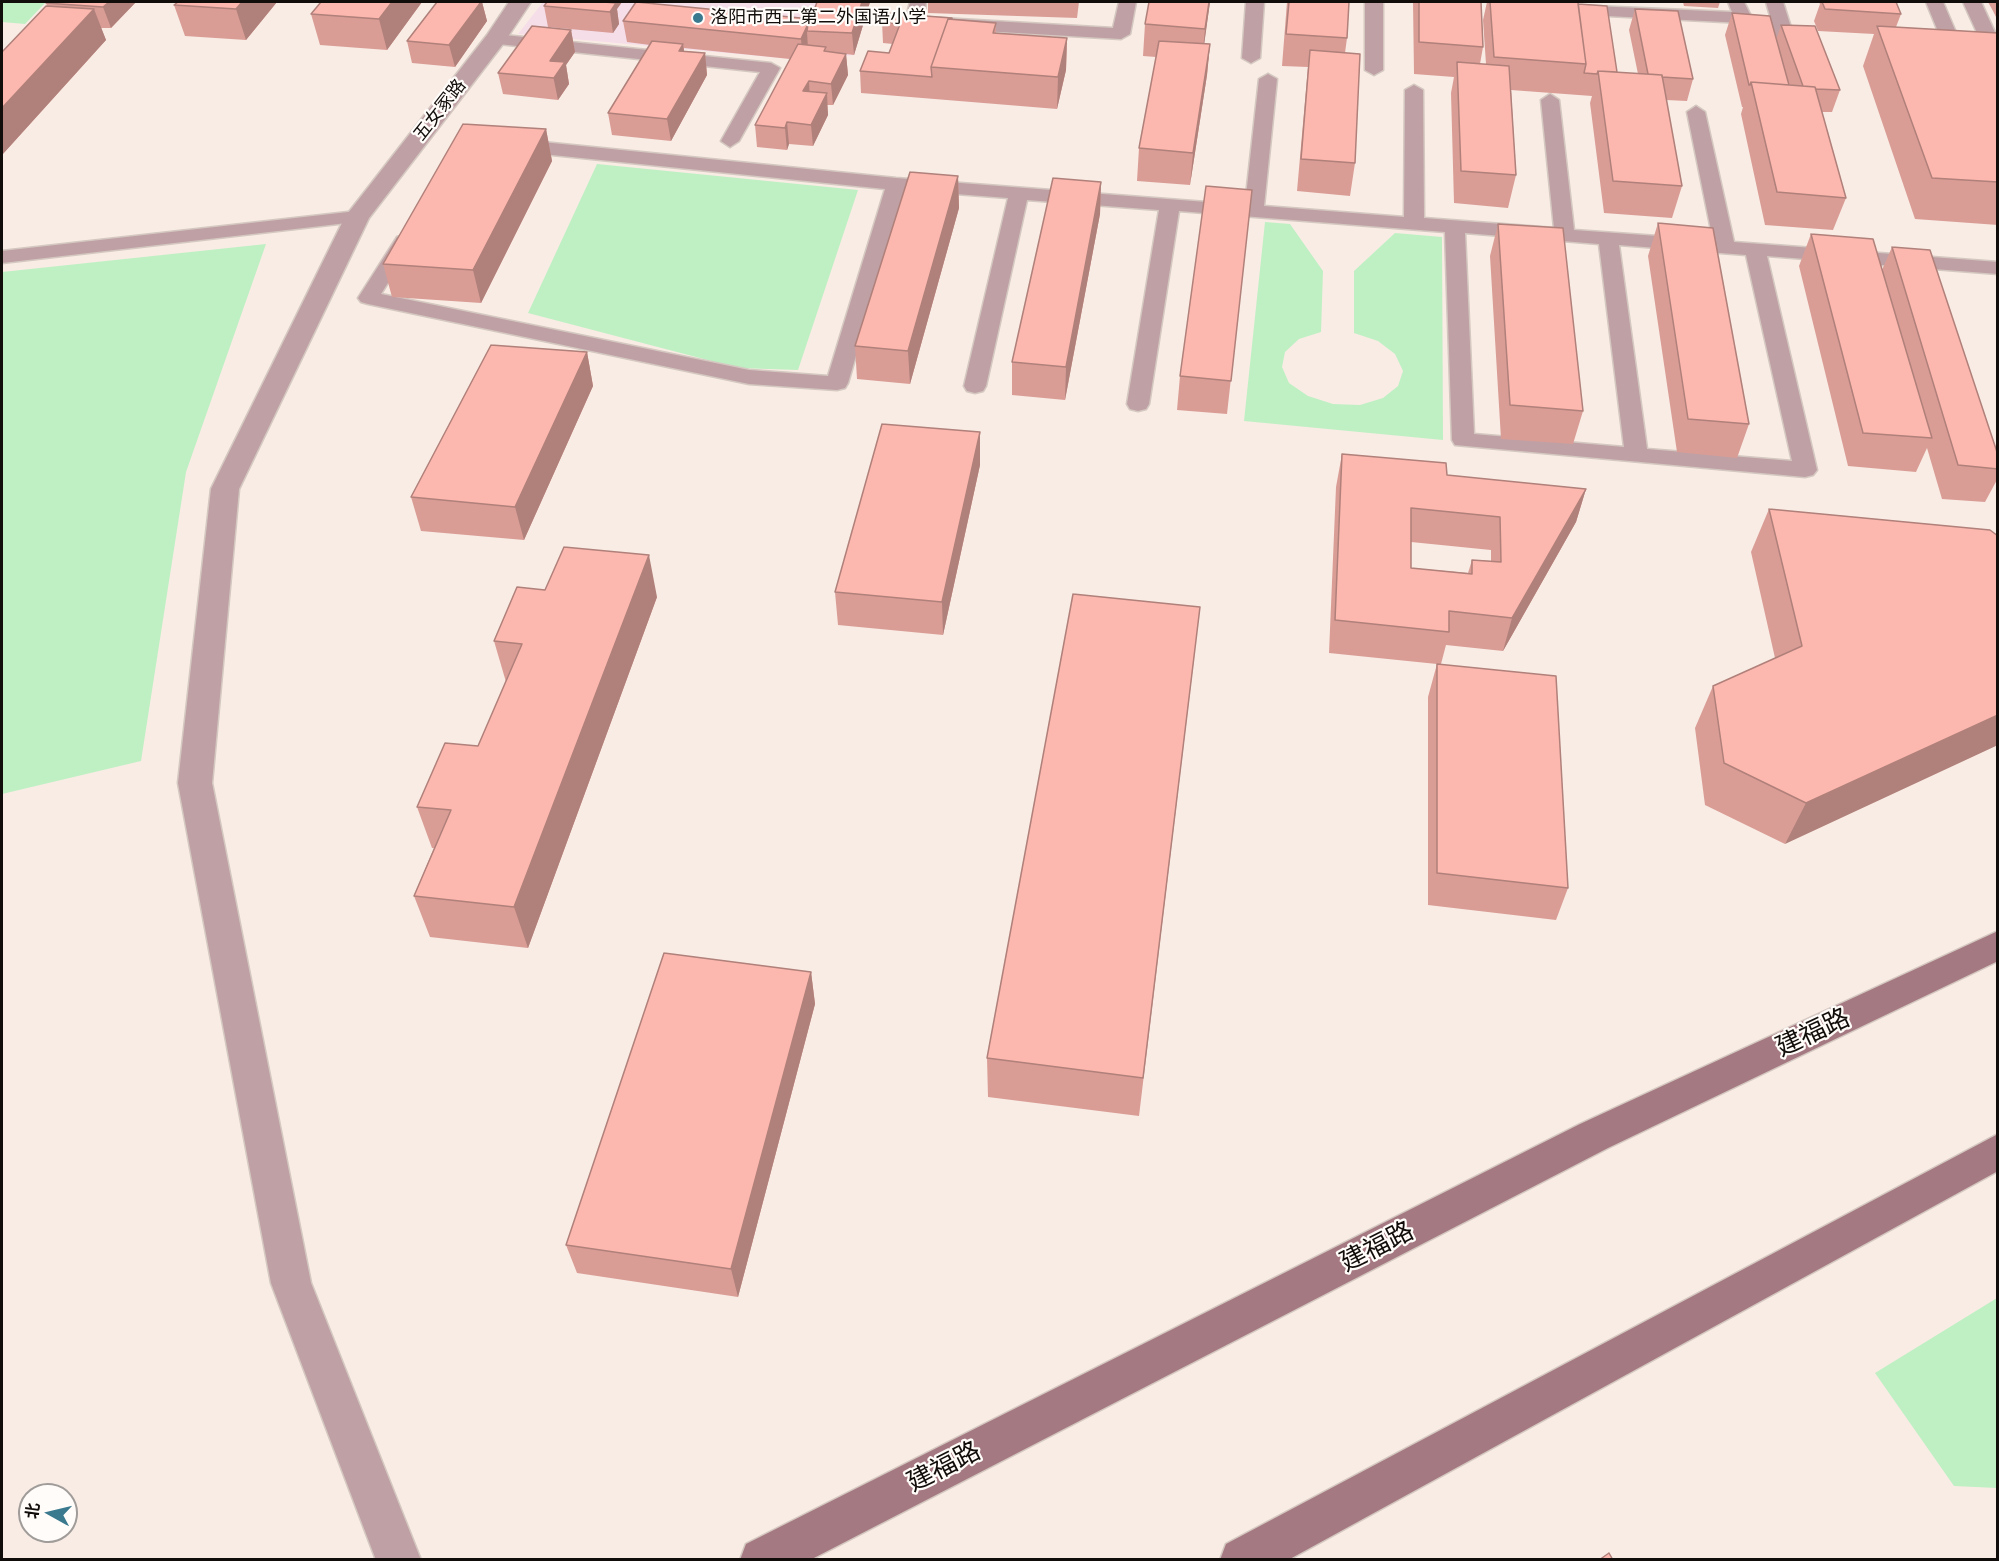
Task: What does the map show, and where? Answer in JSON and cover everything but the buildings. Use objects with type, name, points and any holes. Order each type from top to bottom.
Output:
[{"type":"main road","name":"建福路","points":[[762,1560],[1594,1136],[1998,945]]},
{"type":"main road","points":[[1242,1560],[1998,1151]]},
{"type":"street","name":"五女冢路","points":[[399,1560],[291,1283],[195,783],[225,489],[357,217],[495,39],[520,2]]},
{"type":"lane","points":[[918,2],[914,22],[1121,34],[1127,2]]},
{"type":"lane","points":[[1251,58],[1255,2]]},
{"type":"lane","points":[[1374,2],[1374,70]]},
{"type":"lane","points":[[1510,2],[1511,6],[1743,18],[1736,2]]},
{"type":"lane","points":[[1774,2],[1786,39]]},
{"type":"lane","points":[[1934,2],[1959,58],[1940,64]]},
{"type":"lane","points":[[1972,2],[1994,64]]},
{"type":"lane","points":[[495,39],[771,68],[730,141]]},
{"type":"lane","points":[[1254,211],[1268,79]]},
{"type":"lane","points":[[1414,90],[1414,224]]},
{"type":"lane","points":[[1550,100],[1565,235]]},
{"type":"lane","points":[[1696,112],[1725,248]]},
{"type":"lane","points":[[491,142],[896,184],[1998,268]]},
{"type":"lane","points":[[418,219],[368,298],[749,377],[837,383],[896,184]]},
{"type":"lane","points":[[975,386],[1019,193]]},
{"type":"lane","points":[[1138,404],[1170,205]]},
{"type":"lane","points":[[2,257],[357,217]]},
{"type":"lane","points":[[1455,227],[1463,440],[1805,470],[1755,250]]},
{"type":"lane","points":[[1608,238],[1636,455]]},
{"type":"shaded area","name":"洛阳市西工第二外国语小学","points":[[543,2],[870,2],[854,55],[803,60],[518,34]]},
{"type":"green space","points":[[2,2],[46,2],[25,24],[2,22]]},
{"type":"green space","points":[[597,164],[858,190],[798,370],[738,368],[528,313]]},
{"type":"green space","points":[[1265,222],[1290,224],[1323,271],[1321,332],[1299,339],[1285,352],[1282,367],[1289,383],[1308,396],[1333,404],[1360,405],[1383,398],[1398,386],[1403,371],[1395,354],[1378,341],[1354,333],[1354,271],[1395,233],[1442,237],[1443,440],[1244,421]]},
{"type":"green space","points":[[266,244],[186,472],[141,761],[2,794],[2,272]]},
{"type":"green space","points":[[1997,1298],[1997,1488],[1954,1486],[1875,1373]]},
{"type":"place","name":"洛阳市西工第二外国语小学","points":[[698,18]]}]
